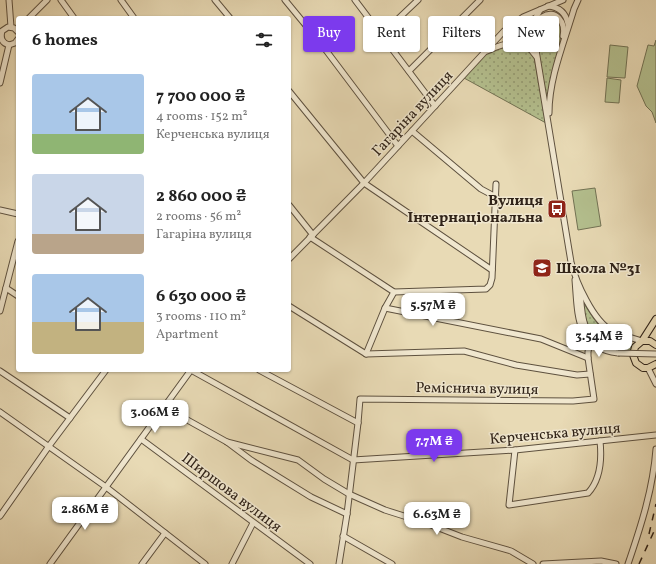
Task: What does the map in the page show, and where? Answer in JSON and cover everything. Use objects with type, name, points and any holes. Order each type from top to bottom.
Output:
[{"type":"main road","points":[[656,319],[642,341],[635,347],[633,355],[636,363],[643,368],[648,368],[656,364]]},
{"type":"main road","points":[[642,341],[650,341],[656,345]]},
{"type":"street","points":[[9,0],[11,27]]},
{"type":"street","points":[[30,16],[47,0]]},
{"type":"street","points":[[61,0],[73,16]]},
{"type":"street","points":[[121,0],[133,16]]},
{"type":"street","points":[[216,0],[228,16]]},
{"type":"street","points":[[285,0],[398,146]]},
{"type":"street","points":[[355,0],[367,16]]},
{"type":"street","points":[[401,16],[418,0]]},
{"type":"street","points":[[409,71],[480,0]]},
{"type":"street","name":"Гагаріна вулиця","points":[[495,41],[512,24],[523,17],[563,0]]},
{"type":"street","points":[[550,132],[549,104],[551,90],[568,29],[578,0]]},
{"type":"street","points":[[536,16],[544,7],[553,7],[562,11],[567,19],[568,29]]},
{"type":"street","points":[[559,18],[564,27],[560,56]]},
{"type":"street","points":[[16,30],[11,27],[4,28],[0,37],[5,44],[9,45],[16,43]]},
{"type":"street","points":[[495,47],[502,44],[515,42],[527,46],[536,56]]},
{"type":"street","points":[[0,83],[9,45]]},
{"type":"street","points":[[395,52],[436,106]]},
{"type":"street","name":"Гагаріна вулиця","points":[[291,257],[364,183],[484,52]]},
{"type":"street","points":[[536,52],[571,262],[575,275],[591,308],[603,324],[612,331],[642,341]]},
{"type":"street","points":[[291,93],[364,183],[492,270]]},
{"type":"street","points":[[412,131],[482,190],[496,197]]},
{"type":"street","points":[[291,208],[312,236],[394,292],[486,289],[490,285],[492,270],[496,184]]},
{"type":"street","points":[[0,210],[16,214]]},
{"type":"street","points":[[0,311],[16,248]]},
{"type":"street","points":[[575,275],[579,324],[590,342],[603,350],[618,354],[656,354]]},
{"type":"street","points":[[6,288],[16,295]]},
{"type":"street","points":[[580,288],[582,318],[586,329],[589,334],[604,348],[618,354]]},
{"type":"street","points":[[366,354],[384,308],[394,292]]},
{"type":"street","points":[[291,307],[366,354],[460,351],[516,365],[577,375],[590,374],[588,352],[590,342]]},
{"type":"street","points":[[384,308],[535,338],[588,358]]},
{"type":"street","points":[[631,338],[635,347]]},
{"type":"street","points":[[648,368],[656,384]]},
{"type":"street","points":[[0,372],[70,418]]},
{"type":"street","points":[[0,516],[49,446],[104,372]]},
{"type":"street","points":[[50,564],[190,372]]},
{"type":"street","points":[[195,372],[353,460]]},
{"type":"street","points":[[263,372],[358,423],[347,514],[339,564]]},
{"type":"street","name":"Реміснича вулиця","points":[[358,423],[360,399],[594,400],[590,374]]},
{"type":"street","points":[[164,408],[227,442],[251,460],[311,497],[347,514]]},
{"type":"street","points":[[0,412],[106,487],[205,564]]},
{"type":"street","name":"Керченська вулиця","points":[[353,460],[515,450],[656,435]]},
{"type":"street","name":"Ширшова вулиця","points":[[141,439],[310,564]]},
{"type":"street","points":[[515,450],[509,505],[588,493],[599,474],[600,441]]},
{"type":"street","points":[[227,442],[298,460],[324,479],[349,494],[385,510],[426,523],[462,537],[511,552],[533,564]]},
{"type":"street","points":[[628,564],[644,516],[650,491],[656,449]]},
{"type":"street","points":[[232,564],[253,523]]},
{"type":"street","points":[[142,564],[165,533]]},
{"type":"street","points":[[343,536],[392,564]]},
{"type":"street","points":[[543,564],[600,561],[616,564]]},
{"type":"green space","points":[[559,22],[562,30],[559,46]]},
{"type":"green space","points":[[656,40],[656,123],[652,112],[646,106],[637,86],[648,45],[654,46]]},
{"type":"green space","points":[[610,45],[628,47],[625,78],[607,77]]},
{"type":"green space","points":[[502,47],[503,52],[530,52],[534,57],[546,123],[464,78],[485,54],[495,52],[495,50]]},
{"type":"green space","points":[[539,52],[558,52],[548,106]]},
{"type":"green space","points":[[607,78],[621,80],[619,103],[605,102]]},
{"type":"green space","points":[[595,188],[601,226],[578,230],[572,191]]},
{"type":"green space","points":[[583,302],[602,328],[610,334],[631,342],[633,347],[631,352],[610,348],[596,338],[587,323]]},
{"type":"railway","points":[[649,534],[656,504]]},
{"type":"railway","points":[[639,564],[656,527]]},
{"type":"place","name":"Вулиця Інтернаціональна","points":[[557,209]]},
{"type":"place","name":"Школа №31","points":[[542,268]]}]
